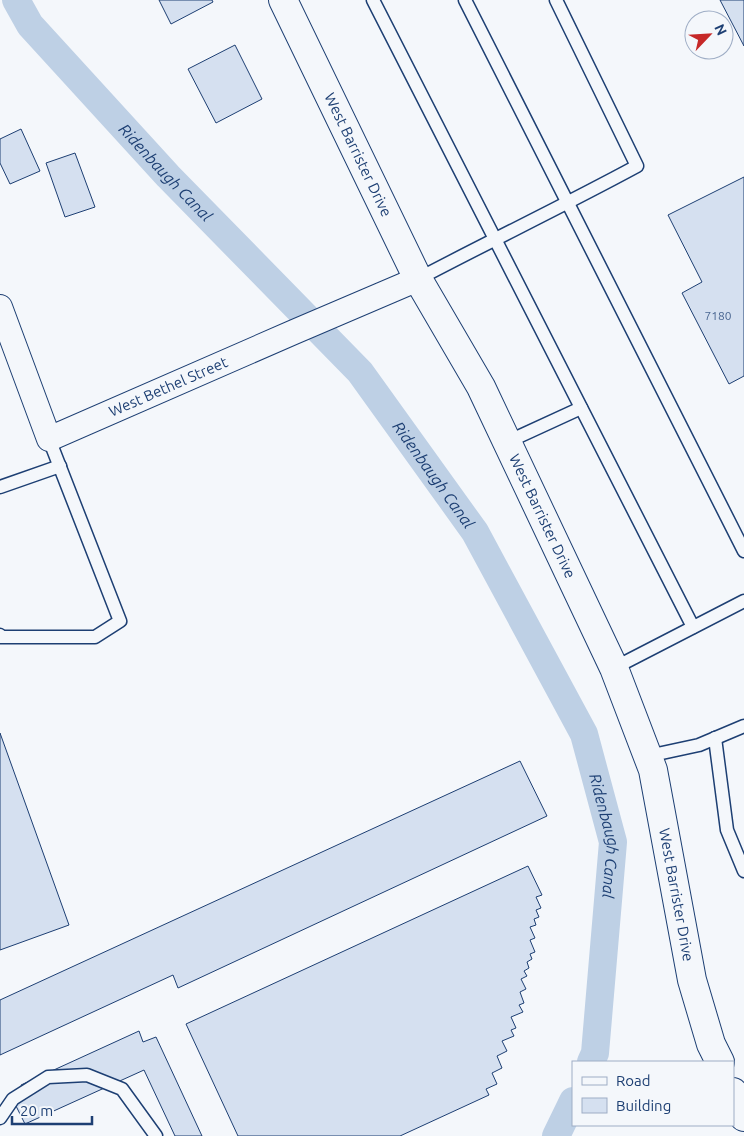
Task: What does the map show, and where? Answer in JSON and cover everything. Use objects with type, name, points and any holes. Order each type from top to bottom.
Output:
[{"type":"street","name":"West Barrister Drive","points":[[283,0],[418,279],[481,387],[614,668],[653,770],[692,980],[711,1044],[720,1061]]},
{"type":"street","name":"West Bethel Street","points":[[49,439],[418,279]]},
{"type":"street","points":[[0,307],[49,439]]},
{"type":"street","points":[[734,1094],[744,1117]]},
{"type":"lane","points":[[374,0],[693,628]]},
{"type":"lane","points":[[464,0],[744,551]]},
{"type":"lane","points":[[418,279],[495,238],[568,204],[638,166],[556,0]]},
{"type":"lane","points":[[507,442],[581,408]]},
{"type":"lane","points":[[1,636],[95,637],[120,621],[49,439]]},
{"type":"lane","points":[[0,487],[60,466]]},
{"type":"lane","points":[[614,668],[744,601]]},
{"type":"lane","points":[[648,756],[699,745],[744,726]]},
{"type":"lane","points":[[715,738],[727,830],[744,872]]},
{"type":"lane","points":[[0,1118],[13,1099],[48,1076],[87,1075],[122,1089],[156,1136]]},
{"type":"building","points":[[159,0],[212,0],[213,2],[171,24]]},
{"type":"building","points":[[720,0],[744,0],[744,46],[734,27],[734,10],[725,10]]},
{"type":"building","points":[[235,45],[262,99],[216,123],[188,69]]},
{"type":"building","points":[[21,129],[40,171],[10,184],[0,163],[0,139]]},
{"type":"building","points":[[75,153],[95,207],[65,217],[46,163]]},
{"type":"building","points":[[744,177],[744,376],[729,384],[682,293],[702,282],[668,215]]},
{"type":"building","points":[[0,733],[69,925],[0,950]]},
{"type":"building","points":[[520,761],[547,816],[178,988],[173,975],[0,1055],[0,1000]]},
{"type":"building","points":[[528,866],[542,895],[536,897],[541,908],[536,910],[539,917],[534,919],[536,925],[530,927],[535,938],[530,940],[535,952],[530,954],[532,959],[527,962],[529,968],[524,971],[527,976],[521,979],[526,989],[520,992],[524,1003],[519,1005],[523,1012],[511,1017],[516,1028],[511,1030],[514,1036],[502,1041],[507,1051],[497,1056],[502,1068],[492,1073],[497,1084],[486,1089],[489,1095],[400,1136],[238,1136],[186,1024]]},
{"type":"building","points":[[139,1031],[143,1042],[156,1037],[202,1136],[175,1136],[144,1070],[25,1124],[14,1102],[27,1097],[21,1085]]},
{"type":"waterway","name":"Ridenbaugh Canal","points":[[16,0],[30,25],[168,176],[360,372],[475,532],[584,734],[613,842],[595,1053],[591,1061]]},
{"type":"waterway","name":"Ridenbaugh Canal","points":[[556,1136],[572,1103]]}]
